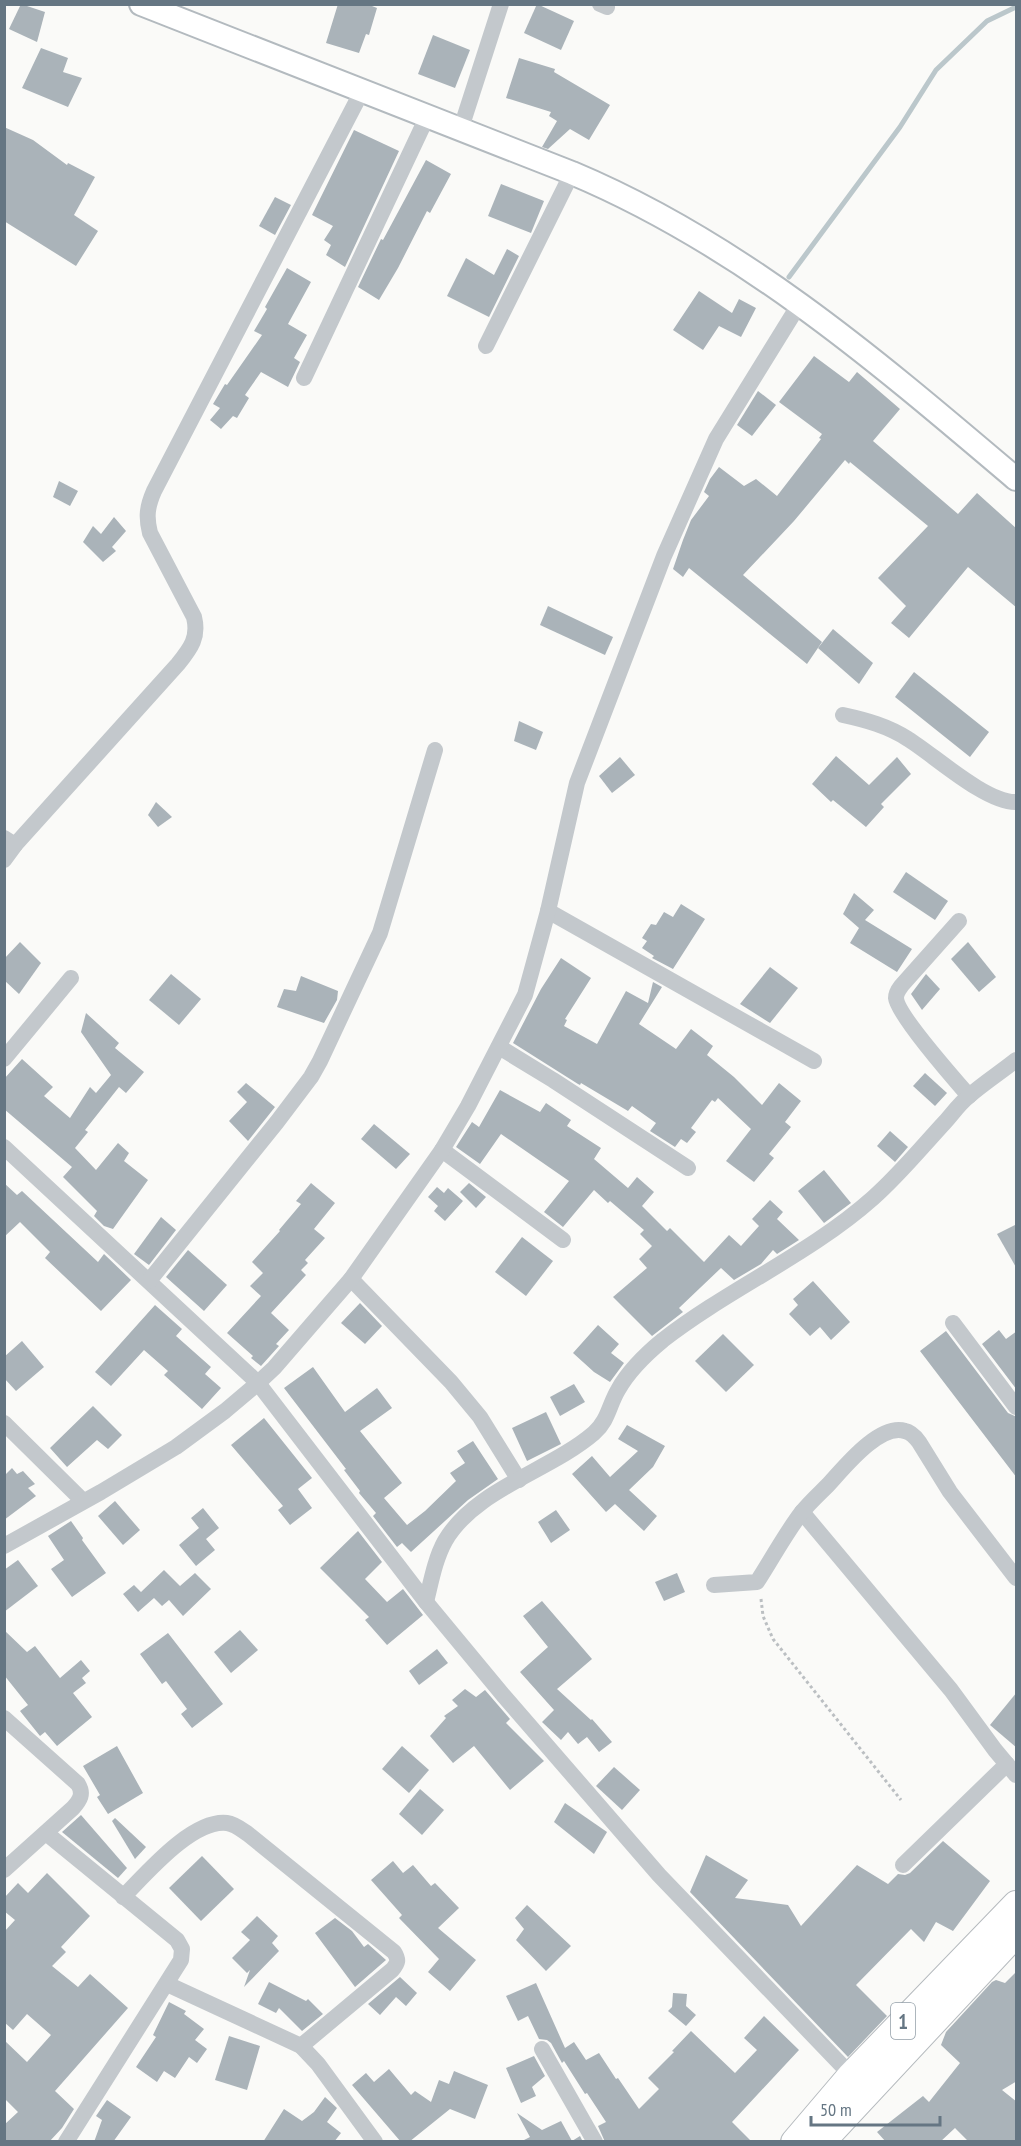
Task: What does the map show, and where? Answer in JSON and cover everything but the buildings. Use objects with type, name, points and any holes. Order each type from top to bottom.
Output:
[{"type":"main road","name":"1","points":[[794,2142],[851,2075],[1017,1904]]},
{"type":"main road","name":"1","points":[[822,2142],[1017,1934]]},
{"type":"street","points":[[141,4],[572,173],[612,190],[682,227],[790,296],[891,374],[1017,479]]},
{"type":"street","points":[[461,128],[501,4]]},
{"type":"street","points":[[4,860],[10,842],[178,664],[194,642],[197,629],[194,617],[150,533],[147,509],[159,481],[362,92]]},
{"type":"street","points":[[304,378],[428,115]]},
{"type":"street","points":[[486,346],[572,173]]},
{"type":"street","points":[[4,1546],[176,1447],[258,1383],[274,1368],[351,1280],[442,1150],[468,1106],[525,995],[548,911],[577,783],[664,556],[716,439],[790,296]]},
{"type":"street","points":[[843,715],[871,721],[887,728],[908,739],[982,790],[999,798],[1017,802]]},
{"type":"street","points":[[149,1281],[277,1122],[311,1077],[320,1061],[380,933],[435,750]]},
{"type":"street","points":[[548,911],[813,1061]]},
{"type":"street","points":[[959,921],[902,985],[896,993],[896,1000],[904,1015],[969,1096]]},
{"type":"street","points":[[4,1059],[71,978]]},
{"type":"street","points":[[499,1047],[688,1168]]},
{"type":"street","points":[[426,1602],[445,1542],[458,1524],[495,1494],[596,1432],[605,1421],[616,1392],[628,1374],[662,1341],[847,1219],[873,1198],[969,1096],[1017,1060]]},
{"type":"street","points":[[4,1147],[258,1383],[426,1602],[503,1695],[658,1875],[851,2075]]},
{"type":"street","points":[[442,1150],[563,1240]]},
{"type":"street","points":[[351,1280],[451,1382],[480,1417],[519,1480]]},
{"type":"street","points":[[953,1323],[1017,1407]]},
{"type":"street","points":[[4,1423],[82,1500]]},
{"type":"street","points":[[714,1585],[757,1582],[802,1512],[845,1465],[867,1445],[884,1434],[905,1431],[919,1442],[950,1492],[1017,1578]]},
{"type":"street","points":[[802,1512],[951,1690],[1012,1770],[903,1865]]},
{"type":"street","points":[[4,1718],[78,1784],[81,1790],[81,1797],[73,1808],[4,1870]]},
{"type":"street","points":[[123,1897],[176,1846],[209,1825],[233,1824],[394,1952],[398,1963],[392,1970],[301,2046]]},
{"type":"street","points":[[46,1833],[177,1940],[182,1949],[181,1960],[167,1984],[122,2050],[66,2142]]},
{"type":"street","points":[[167,1984],[301,2046],[318,2064],[375,2142]]},
{"type":"street","points":[[542,2049],[596,2142]]},
{"type":"path","points":[[757,1582],[763,1605],[763,1616],[773,1639],[902,1800]]},
{"type":"waterway","points":[[789,277],[900,127],[936,70],[987,21],[1016,7]]}]
